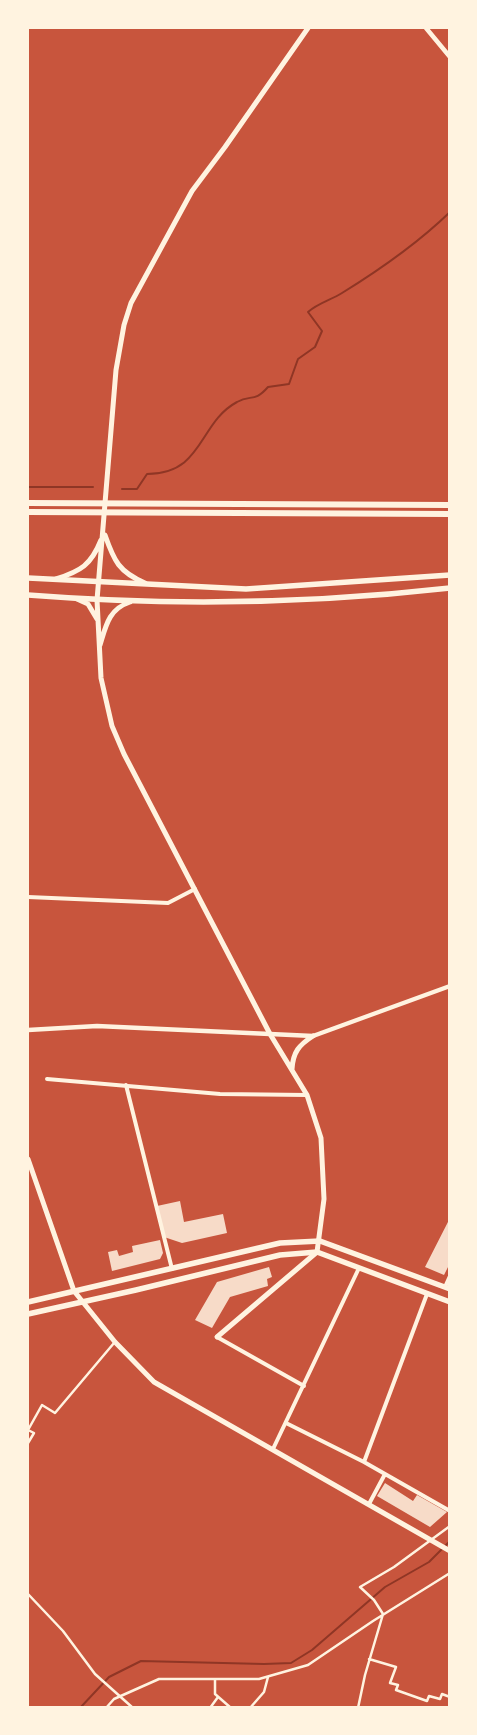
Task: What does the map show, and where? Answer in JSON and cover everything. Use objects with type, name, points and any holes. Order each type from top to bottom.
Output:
[{"type":"highway","points":[[28,503],[450,505]]},
{"type":"highway","points":[[28,512],[84,514],[450,514]]},
{"type":"main road","points":[[217,1337],[318,1252],[324,1199],[321,1138],[307,1095],[270,1034],[124,754],[112,726],[101,678],[97,600],[116,370],[131,303],[192,191],[308,28]]},
{"type":"main road","points":[[54,580],[78,572],[95,556],[104,532]]},
{"type":"main road","points":[[104,532],[118,566],[134,578],[150,585]]},
{"type":"main road","points":[[28,578],[246,589],[450,575]]},
{"type":"main road","points":[[28,594],[97,600],[247,603],[404,593],[450,588]]},
{"type":"main road","points":[[77,598],[88,604],[97,620]]},
{"type":"main road","points":[[99,650],[105,626],[112,611],[133,601]]},
{"type":"main road","points":[[292,1069],[293,1057],[297,1050],[301,1044],[312,1036]]},
{"type":"main road","points":[[28,1159],[74,1291],[114,1342],[154,1382],[450,1551]]},
{"type":"main road","points":[[28,1302],[280,1243],[320,1241],[447,1288]]},
{"type":"main road","points":[[28,1314],[280,1255],[318,1252],[450,1302]]},
{"type":"main road","points":[[211,1260],[213,1272]]},
{"type":"street","points":[[426,28],[450,57]]},
{"type":"street","points":[[28,897],[168,903],[195,889]]},
{"type":"street","points":[[28,1030],[97,1026],[312,1036],[450,986]]},
{"type":"street","points":[[47,1079],[220,1094],[307,1095]]},
{"type":"street","points":[[126,1085],[172,1269]]},
{"type":"street","points":[[273,1449],[359,1268]]},
{"type":"street","points":[[447,1288],[450,1276]]},
{"type":"street","points":[[364,1462],[427,1294]]},
{"type":"street","points":[[217,1337],[304,1386]]},
{"type":"street","points":[[28,1443],[34,1433],[28,1430],[42,1405],[56,1413],[114,1342]]},
{"type":"street","points":[[286,1423],[364,1462],[450,1511]]},
{"type":"street","points":[[369,1504],[385,1474]]},
{"type":"street","points":[[383,1614],[374,1600],[360,1587],[394,1567],[450,1526]]},
{"type":"street","points":[[106,1708],[114,1699],[159,1679],[259,1679],[308,1665],[383,1614],[450,1573]]},
{"type":"street","points":[[28,1594],[63,1631],[95,1674],[133,1708]]},
{"type":"street","points":[[358,1708],[369,1659],[383,1614]]},
{"type":"street","points":[[369,1659],[396,1667],[390,1683],[398,1685],[396,1690],[427,1701],[429,1696],[440,1699],[442,1694],[450,1698]]},
{"type":"street","points":[[250,1708],[264,1692],[268,1677]]},
{"type":"street","points":[[215,1679],[215,1694],[231,1708]]},
{"type":"street","points":[[210,1708],[218,1697]]},
{"type":"building","points":[[180,1201],[184,1222],[223,1214],[227,1233],[182,1243],[164,1237],[157,1206]]},
{"type":"building","points":[[450,1218],[450,1263],[444,1275],[425,1267]]},
{"type":"building","points":[[160,1240],[163,1253],[160,1259],[112,1271],[108,1252],[117,1250],[119,1256],[133,1252],[132,1246]]},
{"type":"building","points":[[269,1267],[272,1277],[267,1279],[268,1286],[230,1297],[212,1328],[195,1320],[217,1282]]},
{"type":"building","points":[[385,1483],[413,1501],[417,1495],[447,1512],[430,1527],[377,1496]]},
{"type":"waterway","points":[[122,489],[137,489],[147,474],[166,472],[180,466],[199,446],[214,422],[224,411],[237,402],[256,397],[268,387],[289,384],[298,359],[315,347],[322,331],[308,312],[385,265],[425,235],[450,212]]},
{"type":"waterway","points":[[28,487],[93,487]]},
{"type":"waterway","points":[[80,1708],[109,1677],[141,1661],[291,1663],[312,1650],[385,1587],[429,1562],[450,1541]]}]
